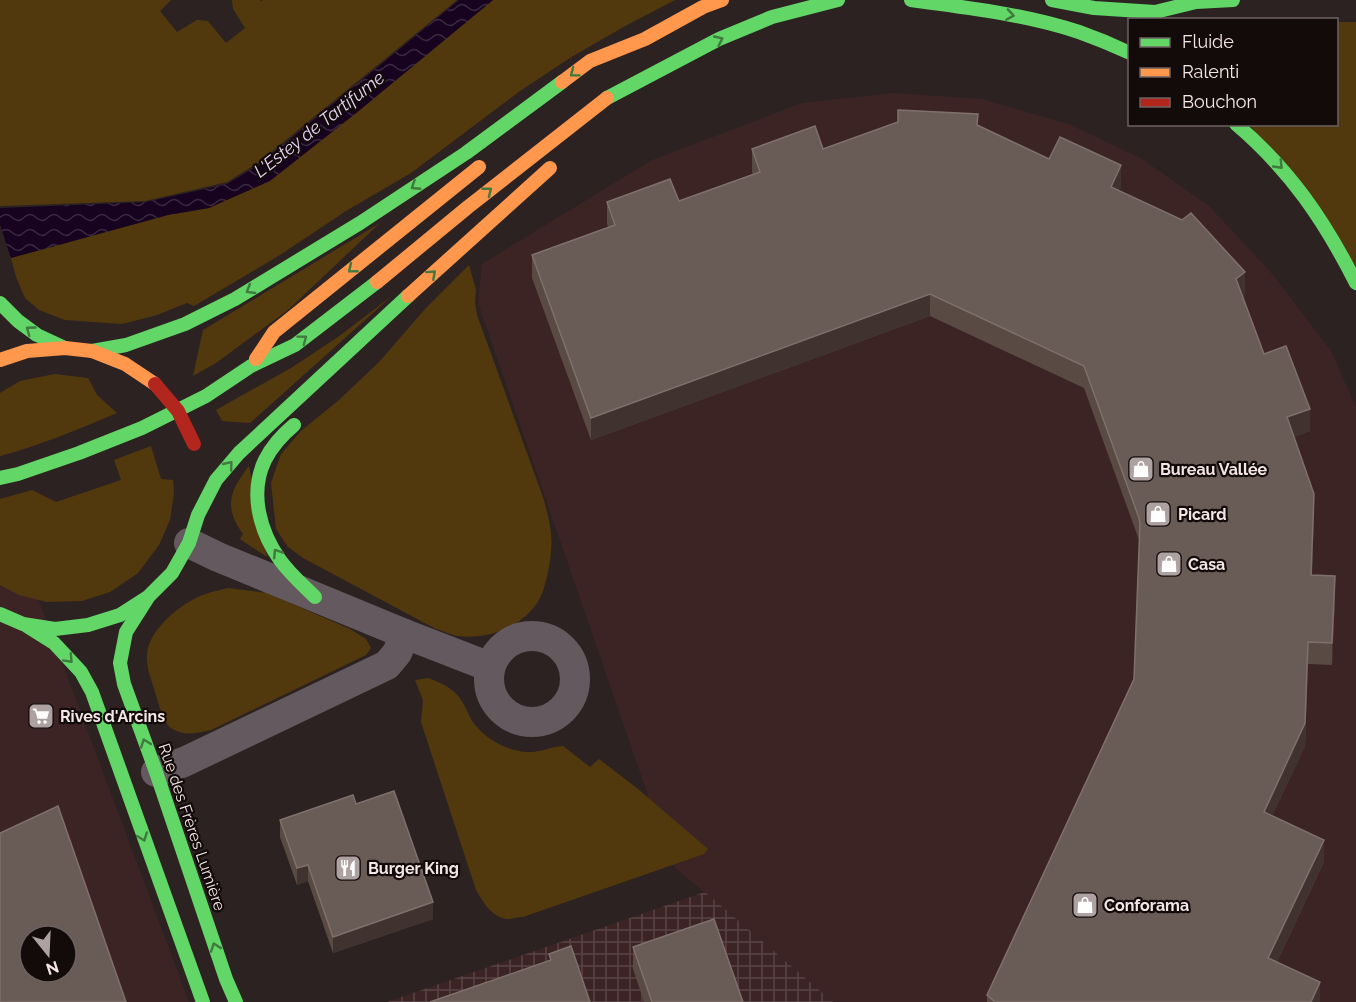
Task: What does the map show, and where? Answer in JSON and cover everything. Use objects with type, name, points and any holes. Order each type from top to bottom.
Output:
[{"type":"main road","points":[[596,74],[645,39],[703,7],[722,0]]},
{"type":"main road","points":[[0,478],[69,456],[142,428],[206,396],[251,366],[295,345],[608,96],[719,39],[772,17],[838,0]]},
{"type":"main road","points":[[911,0],[1020,16],[1073,30],[1128,52]]},
{"type":"main road","points":[[1052,0],[1094,8],[1155,12],[1193,1],[1233,0]]},
{"type":"main road","points":[[92,351],[126,345],[185,324],[235,299],[360,223],[456,159],[590,61],[645,39]]},
{"type":"main road","points":[[623,104],[666,66]]},
{"type":"main road","points":[[1238,126],[1283,168],[1340,250],[1356,283]]},
{"type":"main road","points":[[251,366],[274,332],[493,156]]},
{"type":"main road","points":[[22,624],[56,629],[88,626],[120,615],[148,597],[172,573],[189,543],[198,514],[216,480],[239,453],[412,292],[563,157]]},
{"type":"main road","points":[[376,344],[412,292]]},
{"type":"main road","points":[[0,303],[18,321],[37,335],[65,348]]},
{"type":"main road","points":[[0,360],[27,351],[65,348],[92,351],[125,364],[155,384],[178,411],[195,449]]},
{"type":"main road","points":[[308,413],[268,453],[261,471],[258,506],[262,526],[273,547],[286,567],[315,597]]},
{"type":"main road","points":[[198,514],[201,479]]},
{"type":"main road","name":"Rue des Frères Lumière","points":[[148,597],[126,632],[120,663],[124,684],[236,1002]]},
{"type":"main road","points":[[0,614],[54,643],[81,672],[92,692],[203,1002]]},
{"type":"street","points":[[189,543],[315,597],[490,667]]},
{"type":"street","points":[[156,772],[184,762],[387,665],[397,653],[405,634]]},
{"type":"shaded area","points":[[0,0],[171,0],[160,11],[177,32],[197,20],[208,21],[226,43],[245,28],[233,9],[232,0],[457,0],[259,162],[227,182],[145,201],[0,206]]},
{"type":"shaded area","points":[[493,0],[675,0],[573,56],[520,91],[411,173],[194,306],[187,303],[157,315],[122,324],[65,320],[39,310],[25,298],[11,258],[168,215],[209,208],[355,114]]},
{"type":"shaded area","points":[[1338,22],[1356,22],[1356,266],[1251,126],[1338,126]]},
{"type":"shaded area","points":[[894,93],[982,99],[1071,125],[1142,159],[1209,206],[1274,276],[1331,351],[1356,407],[1356,1002],[833,1002],[672,865],[478,303],[482,264],[652,160],[802,103]]},
{"type":"shaded area","points":[[380,223],[288,310],[216,363],[193,376],[203,330]]},
{"type":"shaded area","points":[[469,265],[476,290],[477,315],[544,500],[550,525],[551,544],[543,591],[530,612],[520,621],[496,632],[470,637],[436,629],[303,558],[288,547],[276,529],[271,483],[281,454],[301,431],[339,400],[379,362],[426,308]]},
{"type":"shaded area","points":[[393,295],[250,423],[222,421],[216,410],[291,368],[338,337]]},
{"type":"shaded area","points":[[55,374],[88,378],[97,395],[117,413],[45,442],[0,456],[0,393],[20,381]]},
{"type":"shaded area","points":[[151,446],[161,479],[173,480],[174,493],[170,520],[159,545],[138,573],[110,592],[82,601],[47,602],[19,595],[0,585],[0,499],[32,490],[56,502],[121,480],[114,460]]},
{"type":"shaded area","points":[[249,466],[267,557],[240,539],[243,534],[231,507],[233,491]]},
{"type":"shaded area","name":"Rives d'Arcins","points":[[0,497],[189,1002],[0,1002]]},
{"type":"shaded area","points":[[228,588],[267,593],[350,629],[366,639],[371,648],[366,655],[211,730],[191,734],[176,731],[166,722],[158,703],[147,664],[149,645],[160,626],[178,609],[211,592]]},
{"type":"shaded area","points":[[428,678],[444,685],[456,694],[476,726],[494,742],[510,749],[531,752],[563,746],[590,767],[599,759],[708,849],[704,854],[523,917],[508,919],[497,916],[489,909],[476,890],[421,722],[423,700],[415,680]]},
{"type":"shaded area","points":[[705,892],[833,1002],[387,1002]]},
{"type":"water","name":"L'Estey de Tartifume","points":[[459,0],[493,0],[270,181],[209,208],[168,215],[11,258],[0,225],[0,208],[146,202],[227,184],[260,164]]},
{"type":"building","points":[[898,110],[978,114],[977,125],[1049,159],[1060,137],[1121,165],[1111,187],[1182,220],[1191,213],[1245,272],[1236,279],[1264,354],[1286,346],[1310,409],[1287,417],[1314,494],[1311,575],[1335,576],[1332,643],[1308,642],[1305,723],[1264,812],[1324,840],[1268,958],[1320,982],[1311,1002],[995,1002],[987,995],[1134,679],[1140,524],[1084,366],[930,294],[591,418],[532,255],[615,225],[607,202],[670,179],[679,201],[760,172],[752,149],[815,126],[823,149],[898,122]]},
{"type":"building","points":[[394,791],[433,902],[333,937],[308,865],[297,868],[280,820],[353,795],[356,804]]},
{"type":"building","points":[[58,806],[126,1002],[0,1002],[0,833]]},
{"type":"building","points":[[714,919],[743,1002],[652,1002],[633,947]]},
{"type":"building","points":[[571,946],[590,1002],[430,1002],[551,960],[549,954]]},
{"type":"traffic: fast","points":[[607,98],[719,39],[772,17],[838,0]]},
{"type":"traffic: fast","points":[[911,0],[996,12],[1059,26],[1128,52]]},
{"type":"traffic: fast","points":[[1052,0],[1094,8],[1155,12],[1196,2],[1233,0]]},
{"type":"traffic: fast","points":[[92,351],[126,345],[185,324],[235,299],[360,223],[466,153],[562,82]]},
{"type":"traffic: fast","points":[[1238,126],[1273,159],[1304,197],[1331,238],[1356,283]]},
{"type":"traffic: fast","points":[[0,478],[79,453],[142,428],[206,396],[251,366],[295,345],[377,282]]},
{"type":"traffic: fast","points":[[0,614],[23,624],[55,629],[88,625],[120,615],[148,597],[172,573],[189,543],[198,515],[216,480],[239,453],[408,296]]},
{"type":"traffic: fast","points":[[0,303],[18,321],[37,335],[65,348]]},
{"type":"traffic: fast","points":[[294,425],[278,441],[265,460],[260,473],[257,499],[262,525],[273,549],[292,575],[315,597]]},
{"type":"traffic: fast","points":[[147,599],[126,632],[120,663],[124,684],[236,1002]]},
{"type":"traffic: fast","points":[[27,626],[54,643],[81,672],[92,692],[203,1002]]},
{"type":"traffic: slow","points":[[562,82],[590,61],[645,39],[703,7],[722,0]]},
{"type":"traffic: slow","points":[[377,282],[607,98]]},
{"type":"traffic: slow","points":[[256,359],[274,332],[479,167]]},
{"type":"traffic: slow","points":[[408,296],[550,168]]},
{"type":"traffic: slow","points":[[0,360],[27,351],[65,348],[92,351],[125,364],[155,384]]},
{"type":"traffic: jam","points":[[155,384],[178,411],[194,444]]},
{"type":"place","name":"Bureau Vallée","points":[[1141,469]]},
{"type":"place","name":"Picard","points":[[1158,514]]},
{"type":"place","name":"Casa","points":[[1169,564]]},
{"type":"place","name":"Rives d'Arcins","points":[[41,716]]},
{"type":"place","name":"Burger King","points":[[348,868]]},
{"type":"place","name":"Conforama","points":[[1085,905]]}]
